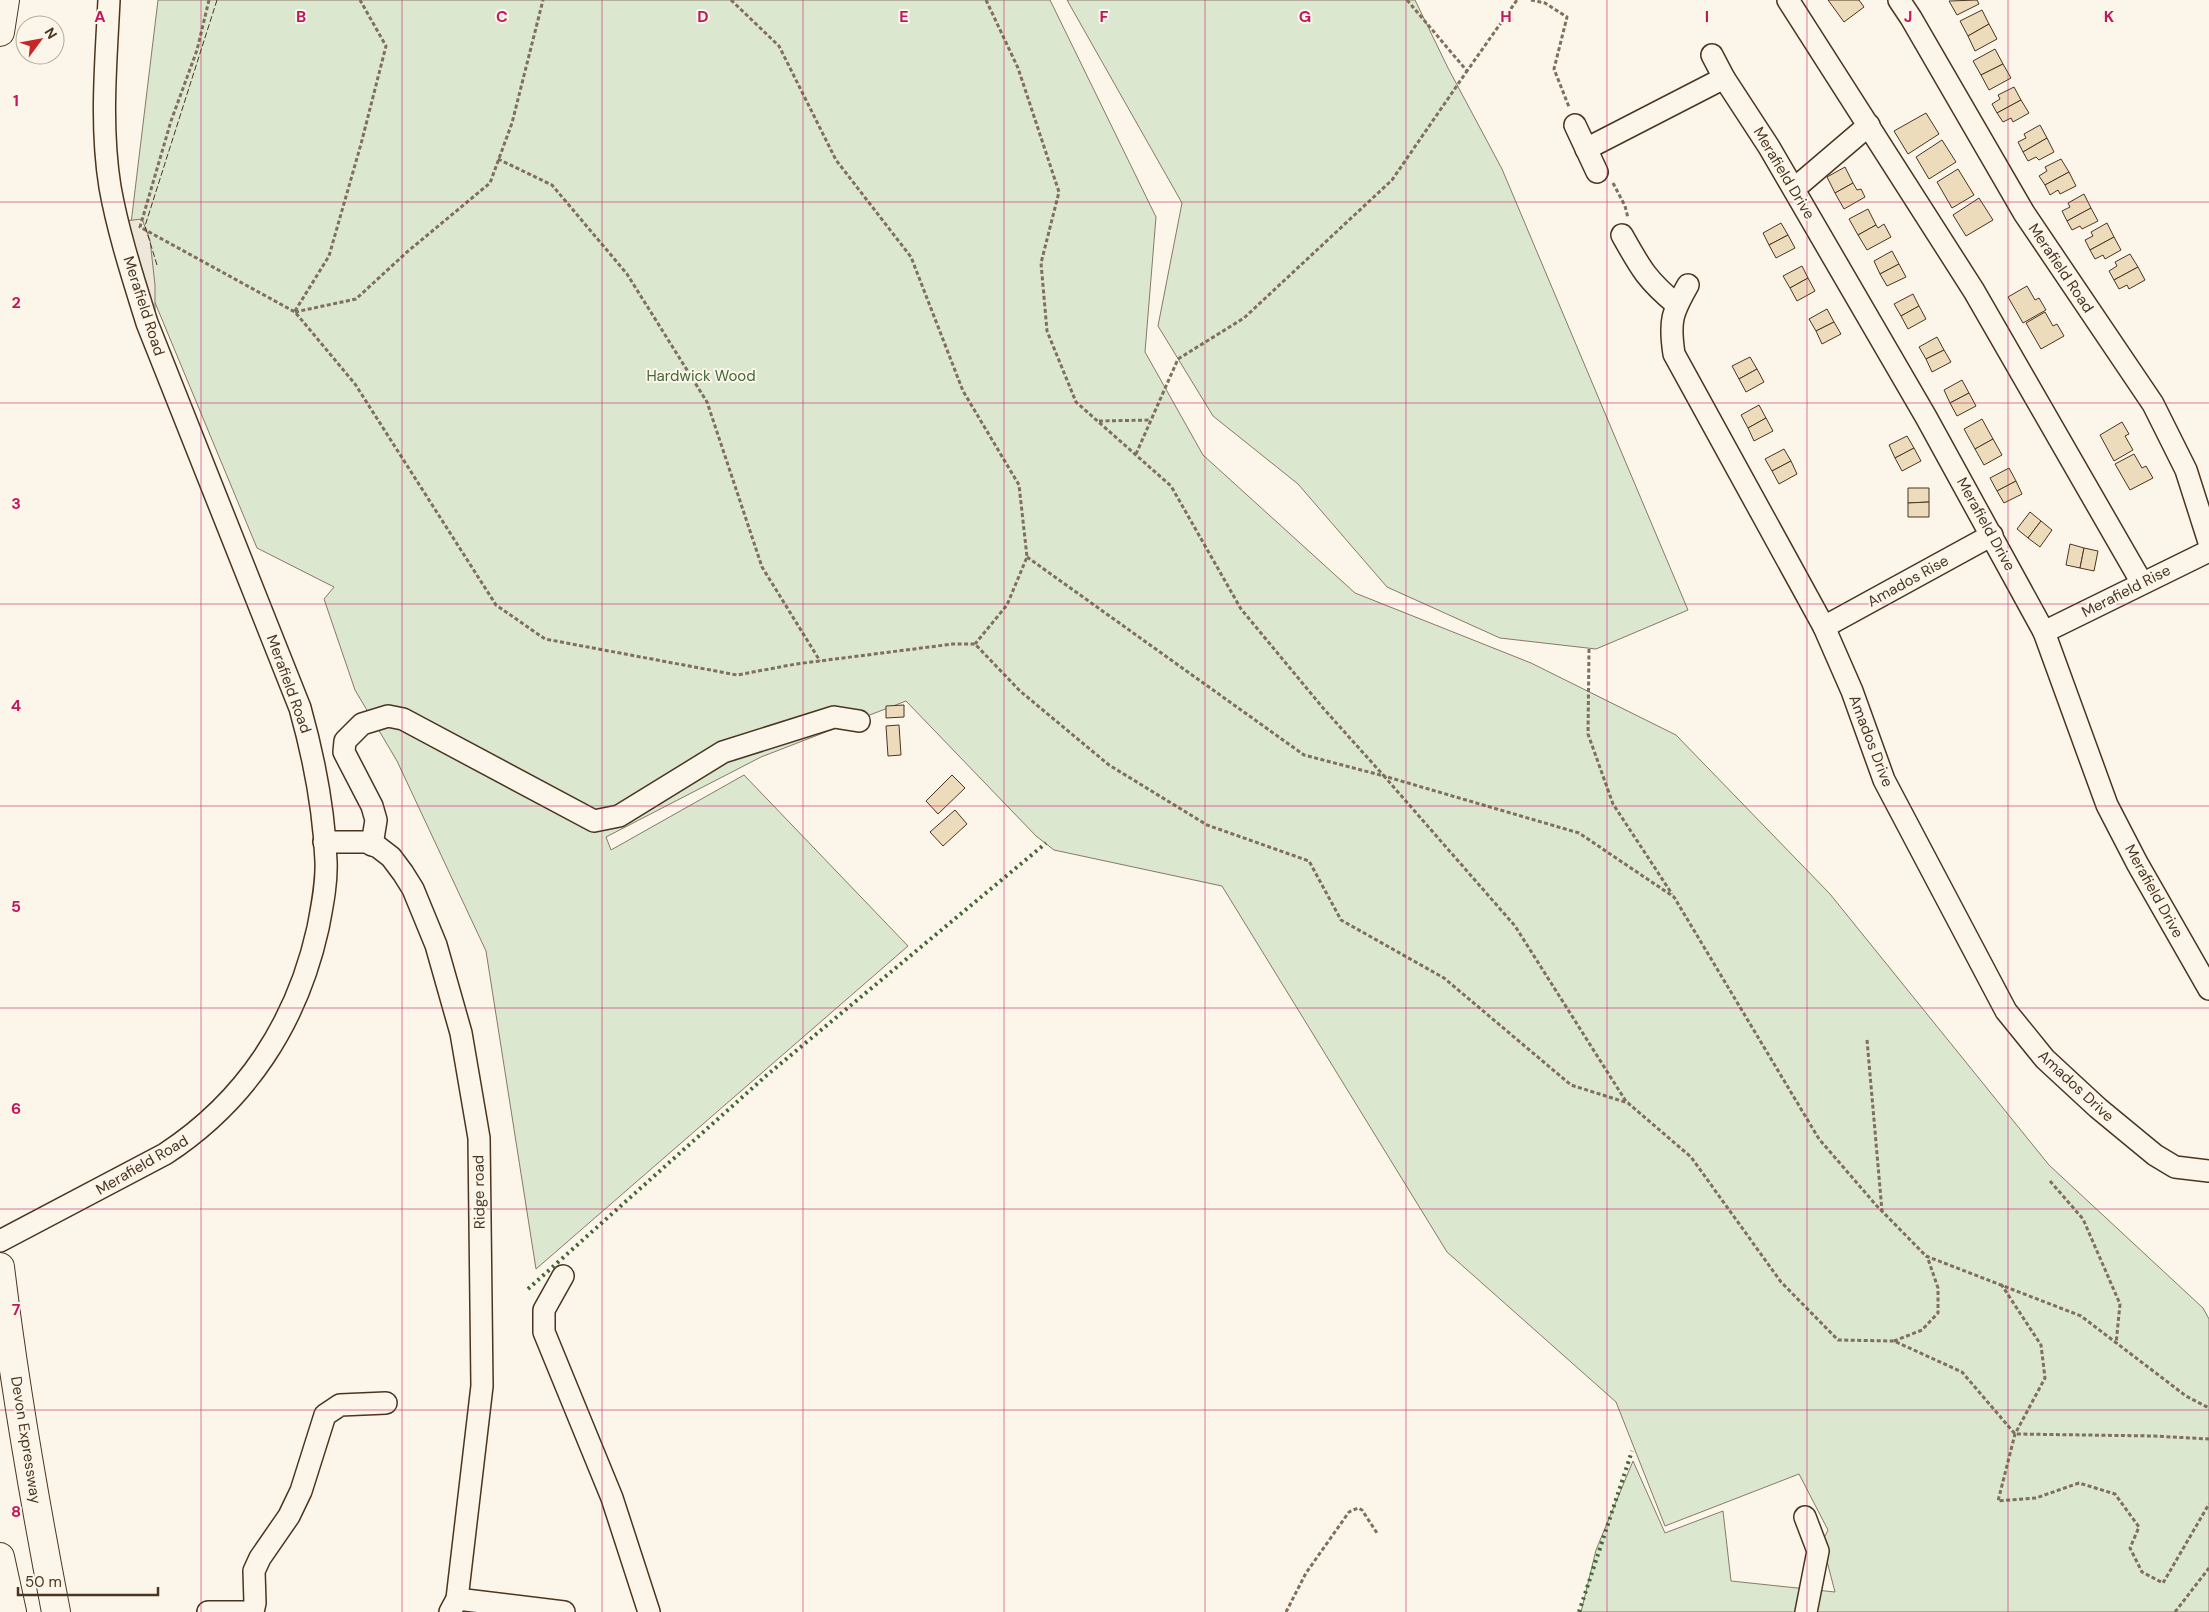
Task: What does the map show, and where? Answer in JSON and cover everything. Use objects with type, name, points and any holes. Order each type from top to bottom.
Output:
[{"type":"highway","points":[[0,32],[5,0]]},
{"type":"highway","name":"Devon Expressway","points":[[0,1267],[28,1458],[56,1612]]},
{"type":"highway","points":[[0,1556],[12,1612]]},
{"type":"street","name":"Merafield Road","points":[[0,1241],[117,1181],[191,1137],[218,1114],[245,1084],[274,1042],[298,994],[313,950],[322,908],[326,862],[324,842],[313,753],[300,708],[147,323],[132,277],[110,186],[104,112],[109,0]]},
{"type":"street","points":[[1788,0],[1974,292],[2142,583]]},
{"type":"street","name":"Merafield Road","points":[[1899,0],[2024,213],[2153,404],[2186,470],[2209,542]]},
{"type":"street","name":"Merafield Drive","points":[[1712,55],[1724,78],[1794,189],[1992,535],[2044,632],[2108,805],[2137,863],[2209,989]]},
{"type":"street","points":[[1586,149],[1724,78]]},
{"type":"street","points":[[1575,125],[1597,172]]},
{"type":"street","points":[[1794,189],[1869,125]]},
{"type":"street","points":[[1622,235],[1644,274],[1654,286],[1677,305]]},
{"type":"street","name":"Amados Drive","points":[[1688,285],[1677,305],[1670,328],[1674,354],[1824,627],[1852,691],[1884,780],[2006,1011],[2045,1059],[2098,1108],[2155,1155],[2175,1167],[2209,1171]]},
{"type":"street","name":"Amados Rise","points":[[1824,627],[1992,535]]},
{"type":"street","name":"Merafield Rise","points":[[2044,632],[2209,551]]},
{"type":"street","points":[[372,845],[376,820],[372,806],[344,752],[345,741],[362,724],[388,716],[403,719],[594,821],[619,816],[723,752],[834,717],[859,720]]},
{"type":"street","name":"Ridge road","points":[[324,842],[352,841],[372,845],[390,857],[413,889],[436,945],[461,1033],[479,1138],[482,1386],[453,1606]]},
{"type":"street","points":[[563,1276],[544,1310],[544,1332],[612,1498],[649,1612]]},
{"type":"street","points":[[253,1612],[255,1603],[254,1571],[260,1558],[290,1516],[302,1492],[325,1415],[340,1405],[386,1402]]},
{"type":"street","points":[[1805,1517],[1818,1551],[1806,1612]]},
{"type":"street","points":[[453,1606],[564,1612]]},
{"type":"street","points":[[208,1612],[246,1612]]},
{"type":"path","points":[[209,0],[198,50],[171,121],[140,227],[295,312],[355,384],[496,604],[544,639],[737,675],[820,661],[953,644],[974,644],[1020,691],[1109,765],[1207,825],[1310,861],[1341,920],[1444,978],[1571,1085],[1628,1103]]},
{"type":"path","points":[[295,312],[329,256],[386,46],[360,0]]},
{"type":"path","points":[[295,312],[356,299],[407,252],[490,183],[512,123],[542,0]]},
{"type":"path","points":[[731,0],[780,46],[836,160],[910,257],[963,391],[1019,485],[1027,557],[1007,604],[974,644]]},
{"type":"path","points":[[986,0],[1018,68],[1059,192],[1041,263],[1047,331],[1076,402],[1171,486],[1241,609],[1324,708],[1515,926],[1628,1103],[1691,1157],[1781,1282],[1838,1340],[1894,1341],[1922,1330],[1938,1312],[1938,1288],[1926,1256],[1882,1212],[1819,1139],[1674,897],[1613,804],[1588,734],[1589,648]]},
{"type":"path","points":[[1407,0],[1467,71]]},
{"type":"path","points":[[1136,454],[1178,359],[1244,318],[1392,180],[1517,0]]},
{"type":"path","points":[[1532,0],[1546,3],[1567,17],[1554,69],[1575,125]]},
{"type":"path","points":[[498,159],[552,185],[627,274],[707,402],[762,566],[820,661]]},
{"type":"path","points":[[1098,421],[1151,420]]},
{"type":"path","points":[[1027,557],[1304,755],[1384,776],[1578,833],[1674,897]]},
{"type":"path","points":[[1867,1040],[1882,1212]]},
{"type":"path","points":[[2050,1180],[2083,1219],[2120,1304],[2116,1344]]},
{"type":"path","points":[[1926,1256],[2081,1316],[2186,1396],[2209,1408]]},
{"type":"path","points":[[2001,1284],[2041,1345],[2045,1378],[2016,1434],[1998,1501],[2036,1498],[2079,1483],[2115,1494],[2139,1527],[2130,1548],[2142,1572],[2163,1583],[2209,1504]]},
{"type":"path","points":[[1894,1341],[1962,1372],[2016,1434],[2154,1436],[2209,1439]]},
{"type":"path","points":[[1286,1612],[1306,1573],[1350,1512],[1358,1508],[1362,1510],[1377,1533]]},
{"type":"path","points":[[2175,1612],[2209,1568]]},
{"type":"green space","name":"Hardwick Wood","points":[[158,0],[1050,0],[1156,217],[1145,352],[1203,455],[1355,593],[1531,663],[1676,735],[1830,894],[2049,1165],[2203,1308],[2209,1319],[2209,1612],[1581,1612],[1596,1550],[1633,1461],[1665,1533],[1723,1511],[1731,1581],[1835,1592],[1822,1542],[1828,1530],[1799,1474],[1665,1526],[1616,1402],[1447,1252],[1222,886],[1054,850],[1036,836],[906,701],[761,757],[606,837],[611,850],[744,775],[908,946],[536,1269],[486,951],[397,761],[355,690],[324,599],[334,587],[257,548],[129,240]]},
{"type":"green space","points":[[1067,0],[1415,0],[1448,68],[1502,169],[1688,610],[1596,649],[1500,638],[1387,587],[1298,484],[1213,416],[1158,326],[1182,203]]},
{"type":"shaded area","points":[[142,219],[150,240],[155,285],[155,327],[124,221]]},
{"type":"building","points":[[1828,0],[1859,0],[1864,7],[1844,22]]},
{"type":"building","points":[[1977,0],[1979,4],[1957,15],[1949,1]]},
{"type":"building","points":[[1982,10],[1989,24],[1968,36],[1960,21]]},
{"type":"building","points":[[1989,24],[1997,39],[1975,51],[1968,36]]},
{"type":"building","points":[[1995,49],[2003,64],[1981,75],[1973,61]]},
{"type":"building","points":[[2003,64],[2011,78],[1989,90],[1981,75]]},
{"type":"building","points":[[2014,87],[2021,100],[1997,113],[1992,104],[2000,99],[1998,95]]},
{"type":"building","points":[[2021,100],[2029,113],[2013,122],[2011,118],[2003,122],[1997,113]]},
{"type":"building","points":[[1926,113],[1939,134],[1908,154],[1894,131]]},
{"type":"building","points":[[2040,125],[2047,138],[2023,152],[2018,142],[2026,138],[2024,134]]},
{"type":"building","points":[[2047,138],[2054,152],[2039,160],[2036,157],[2028,161],[2023,152]]},
{"type":"building","points":[[1942,140],[1956,162],[1929,179],[1916,157]]},
{"type":"building","points":[[2061,159],[2069,172],[2045,185],[2039,176],[2047,171],[2045,167]]},
{"type":"building","points":[[1845,167],[1853,183],[1835,193],[1827,177]]},
{"type":"building","points":[[1958,169],[1974,195],[1952,208],[1937,182]]},
{"type":"building","points":[[2069,172],[2076,186],[2060,194],[2058,190],[2050,195],[2045,185]]},
{"type":"building","points":[[1853,183],[1857,190],[1861,189],[1865,197],[1844,209],[1835,193]]},
{"type":"building","points":[[2084,194],[2091,208],[2067,221],[2062,211],[2070,207],[2068,203]]},
{"type":"building","points":[[1979,198],[1993,220],[1966,236],[1953,215]]},
{"type":"building","points":[[2091,208],[2098,221],[2082,229],[2080,226],[2072,230],[2067,221]]},
{"type":"building","points":[[1868,209],[1876,225],[1858,235],[1849,219]]},
{"type":"building","points":[[1781,223],[1788,235],[1769,245],[1763,233]]},
{"type":"building","points":[[2107,223],[2114,237],[2090,250],[2085,240],[2093,236],[2091,232]]},
{"type":"building","points":[[1884,224],[1891,237],[1867,250],[1858,235],[1876,225],[1878,228]]},
{"type":"building","points":[[1788,235],[1795,248],[1776,258],[1769,245]]},
{"type":"building","points":[[2114,237],[2121,250],[2105,259],[2103,255],[2095,259],[2090,250]]},
{"type":"building","points":[[1892,251],[1899,264],[1880,274],[1874,261]]},
{"type":"building","points":[[2130,254],[2138,267],[2114,280],[2109,271],[2117,266],[2115,262]]},
{"type":"building","points":[[1899,264],[1906,277],[1887,286],[1880,274]]},
{"type":"building","points":[[1802,266],[1808,278],[1790,288],[1783,276]]},
{"type":"building","points":[[2138,267],[2145,280],[2129,289],[2127,285],[2119,289],[2114,280]]},
{"type":"building","points":[[1808,278],[1815,291],[1797,301],[1790,288]]},
{"type":"building","points":[[2027,286],[2035,300],[2039,298],[2046,310],[2023,323],[2008,297]]},
{"type":"building","points":[[1913,294],[1919,306],[1901,316],[1894,304]]},
{"type":"building","points":[[1919,306],[1926,319],[1908,329],[1901,316]]},
{"type":"building","points":[[1827,309],[1834,322],[1816,331],[1809,319]]},
{"type":"building","points":[[2045,312],[2053,326],[2057,324],[2064,336],[2041,349],[2026,323]]},
{"type":"building","points":[[1834,322],[1841,334],[1822,344],[1816,331]]},
{"type":"building","points":[[1937,337],[1944,350],[1926,359],[1919,347]]},
{"type":"building","points":[[1944,350],[1951,362],[1932,372],[1926,359]]},
{"type":"building","points":[[1750,357],[1757,369],[1739,379],[1732,366]]},
{"type":"building","points":[[1757,369],[1764,382],[1746,392],[1739,379]]},
{"type":"building","points":[[1962,380],[1969,393],[1950,403],[1944,390]]},
{"type":"building","points":[[1969,393],[1976,406],[1957,416],[1950,403]]},
{"type":"building","points":[[1759,405],[1766,418],[1748,428],[1741,415]]},
{"type":"building","points":[[1766,418],[1773,431],[1754,441],[1748,428]]},
{"type":"building","points":[[1982,419],[1993,439],[1975,449],[1964,429]]},
{"type":"building","points":[[2122,422],[2129,434],[2125,436],[2133,450],[2114,461],[2100,435]]},
{"type":"building","points":[[1907,436],[1914,448],[1895,458],[1889,445]]},
{"type":"building","points":[[1993,439],[2002,455],[1984,465],[1975,449]]},
{"type":"building","points":[[1914,448],[1921,461],[1902,471],[1895,458]]},
{"type":"building","points":[[1784,449],[1791,461],[1772,471],[1765,459]]},
{"type":"building","points":[[2134,454],[2142,468],[2146,466],[2153,478],[2130,490],[2115,464]]},
{"type":"building","points":[[1791,461],[1797,474],[1779,484],[1772,471]]},
{"type":"building","points":[[2009,468],[2016,481],[1997,491],[1990,478]]},
{"type":"building","points":[[2016,481],[2022,494],[2004,503],[1997,491]]},
{"type":"building","points":[[1908,488],[1929,488],[1929,502],[1908,503]]},
{"type":"building","points":[[1929,502],[1929,517],[1908,517],[1908,503]]},
{"type":"building","points":[[2030,512],[2041,521],[2028,538],[2017,529]]},
{"type":"building","points":[[2041,521],[2052,530],[2040,547],[2028,538]]},
{"type":"building","points":[[2070,544],[2084,548],[2080,568],[2066,565]]},
{"type":"building","points":[[2084,548],[2098,551],[2094,571],[2080,568]]},
{"type":"building","points":[[904,705],[904,717],[886,718],[886,706]]},
{"type":"building","points":[[899,725],[901,755],[888,756],[886,726]]},
{"type":"building","points":[[952,775],[965,788],[938,814],[926,801]]},
{"type":"building","points":[[955,810],[967,824],[943,846],[930,832]]},
{"type":"hedge","points":[[528,1289],[767,1075],[1046,843]]},
{"type":"hedge","points":[[1579,1612],[1632,1451]]},
{"type":"fence","points":[[157,265],[145,226],[217,0]]}]
